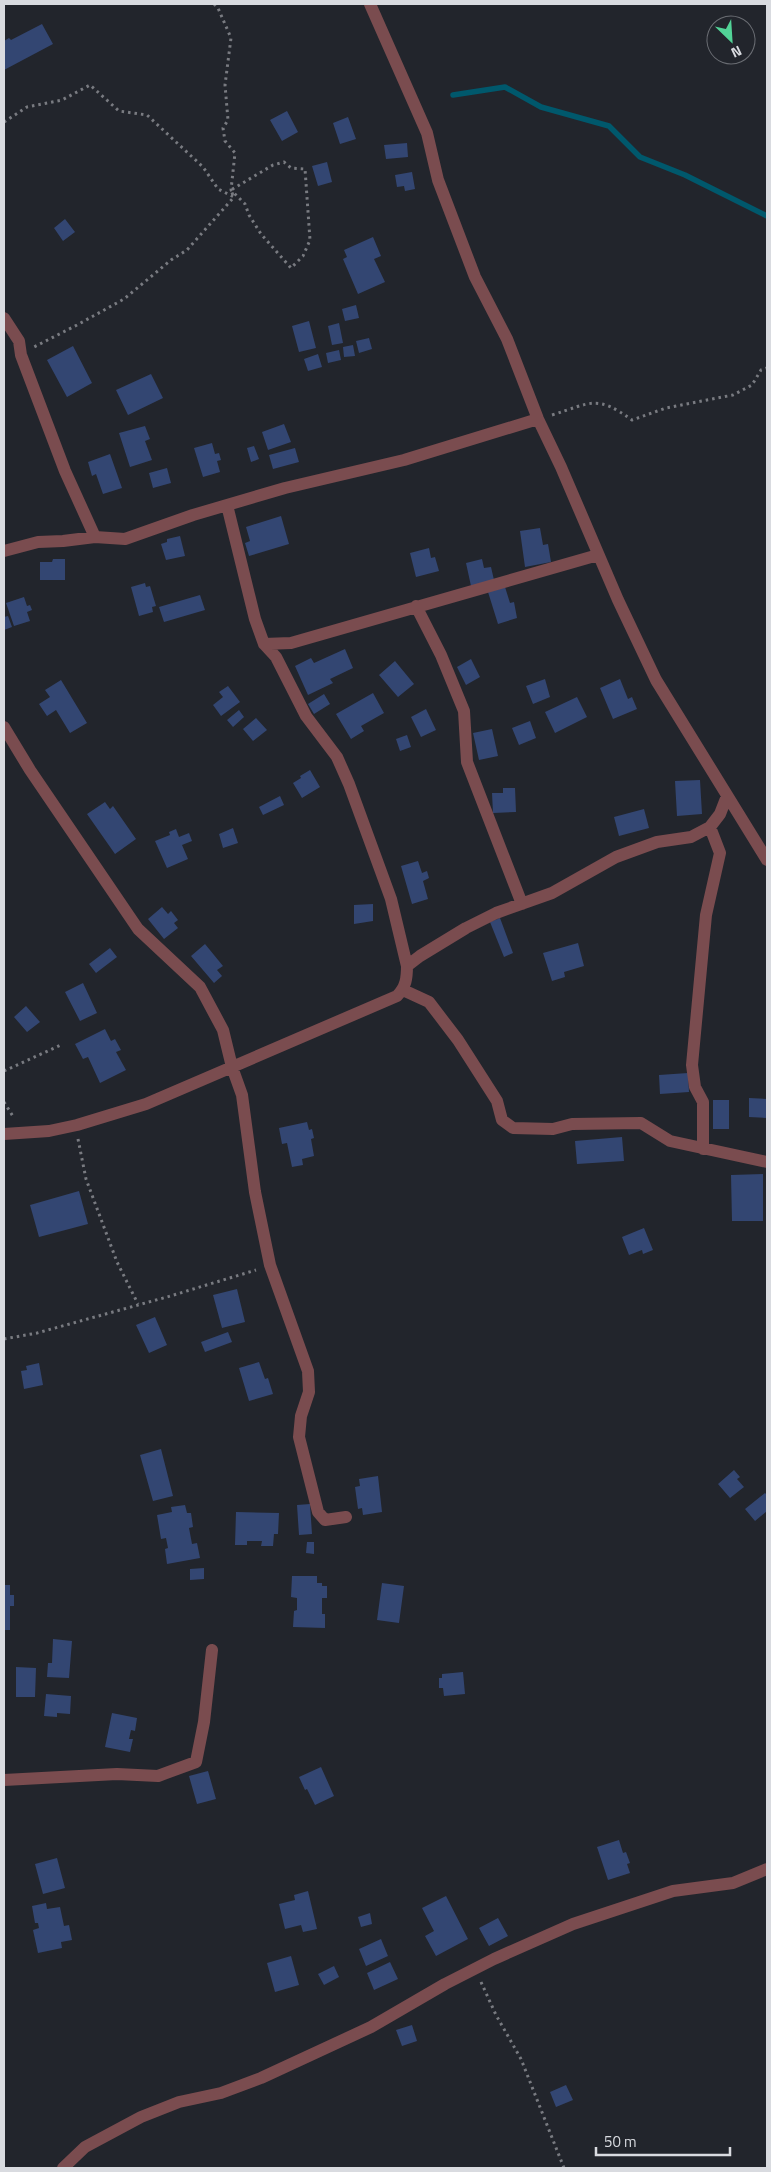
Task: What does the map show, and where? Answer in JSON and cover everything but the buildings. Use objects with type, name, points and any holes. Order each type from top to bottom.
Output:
[{"type":"street","points":[[370,4],[427,133],[438,180],[475,277],[507,339],[538,419],[561,467],[598,555],[656,680],[716,774],[726,796],[767,860]]},
{"type":"street","points":[[4,318],[18,341],[21,355],[65,471],[95,537]]},
{"type":"street","points":[[4,551],[38,542],[95,537],[125,539],[284,488],[404,460],[538,419]]},
{"type":"street","points":[[4,1134],[49,1131],[75,1126],[146,1104],[397,996],[403,990],[407,966],[391,899],[349,784],[337,757],[306,716],[276,657],[264,644],[255,619],[227,505]]},
{"type":"street","points":[[264,644],[291,643],[598,555]]},
{"type":"street","points":[[416,606],[441,655],[464,711],[467,762],[522,904]]},
{"type":"street","points":[[4,727],[30,770],[138,929],[200,987],[223,1030],[232,1067],[242,1095],[255,1192],[270,1265],[308,1371],[309,1392],[301,1416],[299,1437],[318,1512],[325,1520],[346,1517]]},
{"type":"street","points":[[407,966],[466,928],[496,913],[560,889],[616,857],[657,842],[691,837],[710,827],[720,814],[726,796]]},
{"type":"street","points":[[703,1149],[703,1102],[695,1086],[692,1065],[706,915],[720,853],[710,827]]},
{"type":"street","points":[[403,990],[429,1002],[458,1040],[497,1101],[502,1120],[514,1128],[553,1128],[572,1124],[641,1123],[670,1141],[767,1162]]},
{"type":"street","points":[[4,1780],[117,1774],[158,1776],[196,1762],[204,1722],[212,1650]]},
{"type":"street","points":[[63,2168],[85,2147],[141,2117],[180,2102],[221,2093],[261,2078],[370,2027],[477,1967],[573,1924],[673,1891],[733,1883],[767,1869]]},
{"type":"path","points":[[214,4],[218,8],[231,38],[224,85],[228,120],[223,128],[224,142],[235,153],[231,190],[234,197]]},
{"type":"path","points":[[4,122],[27,107],[62,100],[90,85],[119,111],[147,115],[203,167],[218,189],[234,197]]},
{"type":"path","points":[[284,162],[291,168],[305,169],[310,240],[303,256],[291,268],[261,234],[249,215],[245,204],[231,190],[273,165],[284,162]]},
{"type":"path","points":[[21,355],[124,299],[171,260],[187,250],[234,197]]},
{"type":"path","points":[[538,419],[596,401],[616,409],[632,420],[666,408],[733,395],[752,385],[762,370],[767,368]]},
{"type":"path","points":[[4,1071],[63,1044]]},
{"type":"path","points":[[75,1126],[86,1179],[118,1262],[138,1304]]},
{"type":"path","points":[[4,1339],[36,1333],[270,1265]]},
{"type":"path","points":[[477,1967],[484,1990],[521,2059],[564,2168]]},
{"type":"waterway","points":[[453,95],[505,87],[541,107],[609,126],[640,157],[685,175],[767,216]]}]
